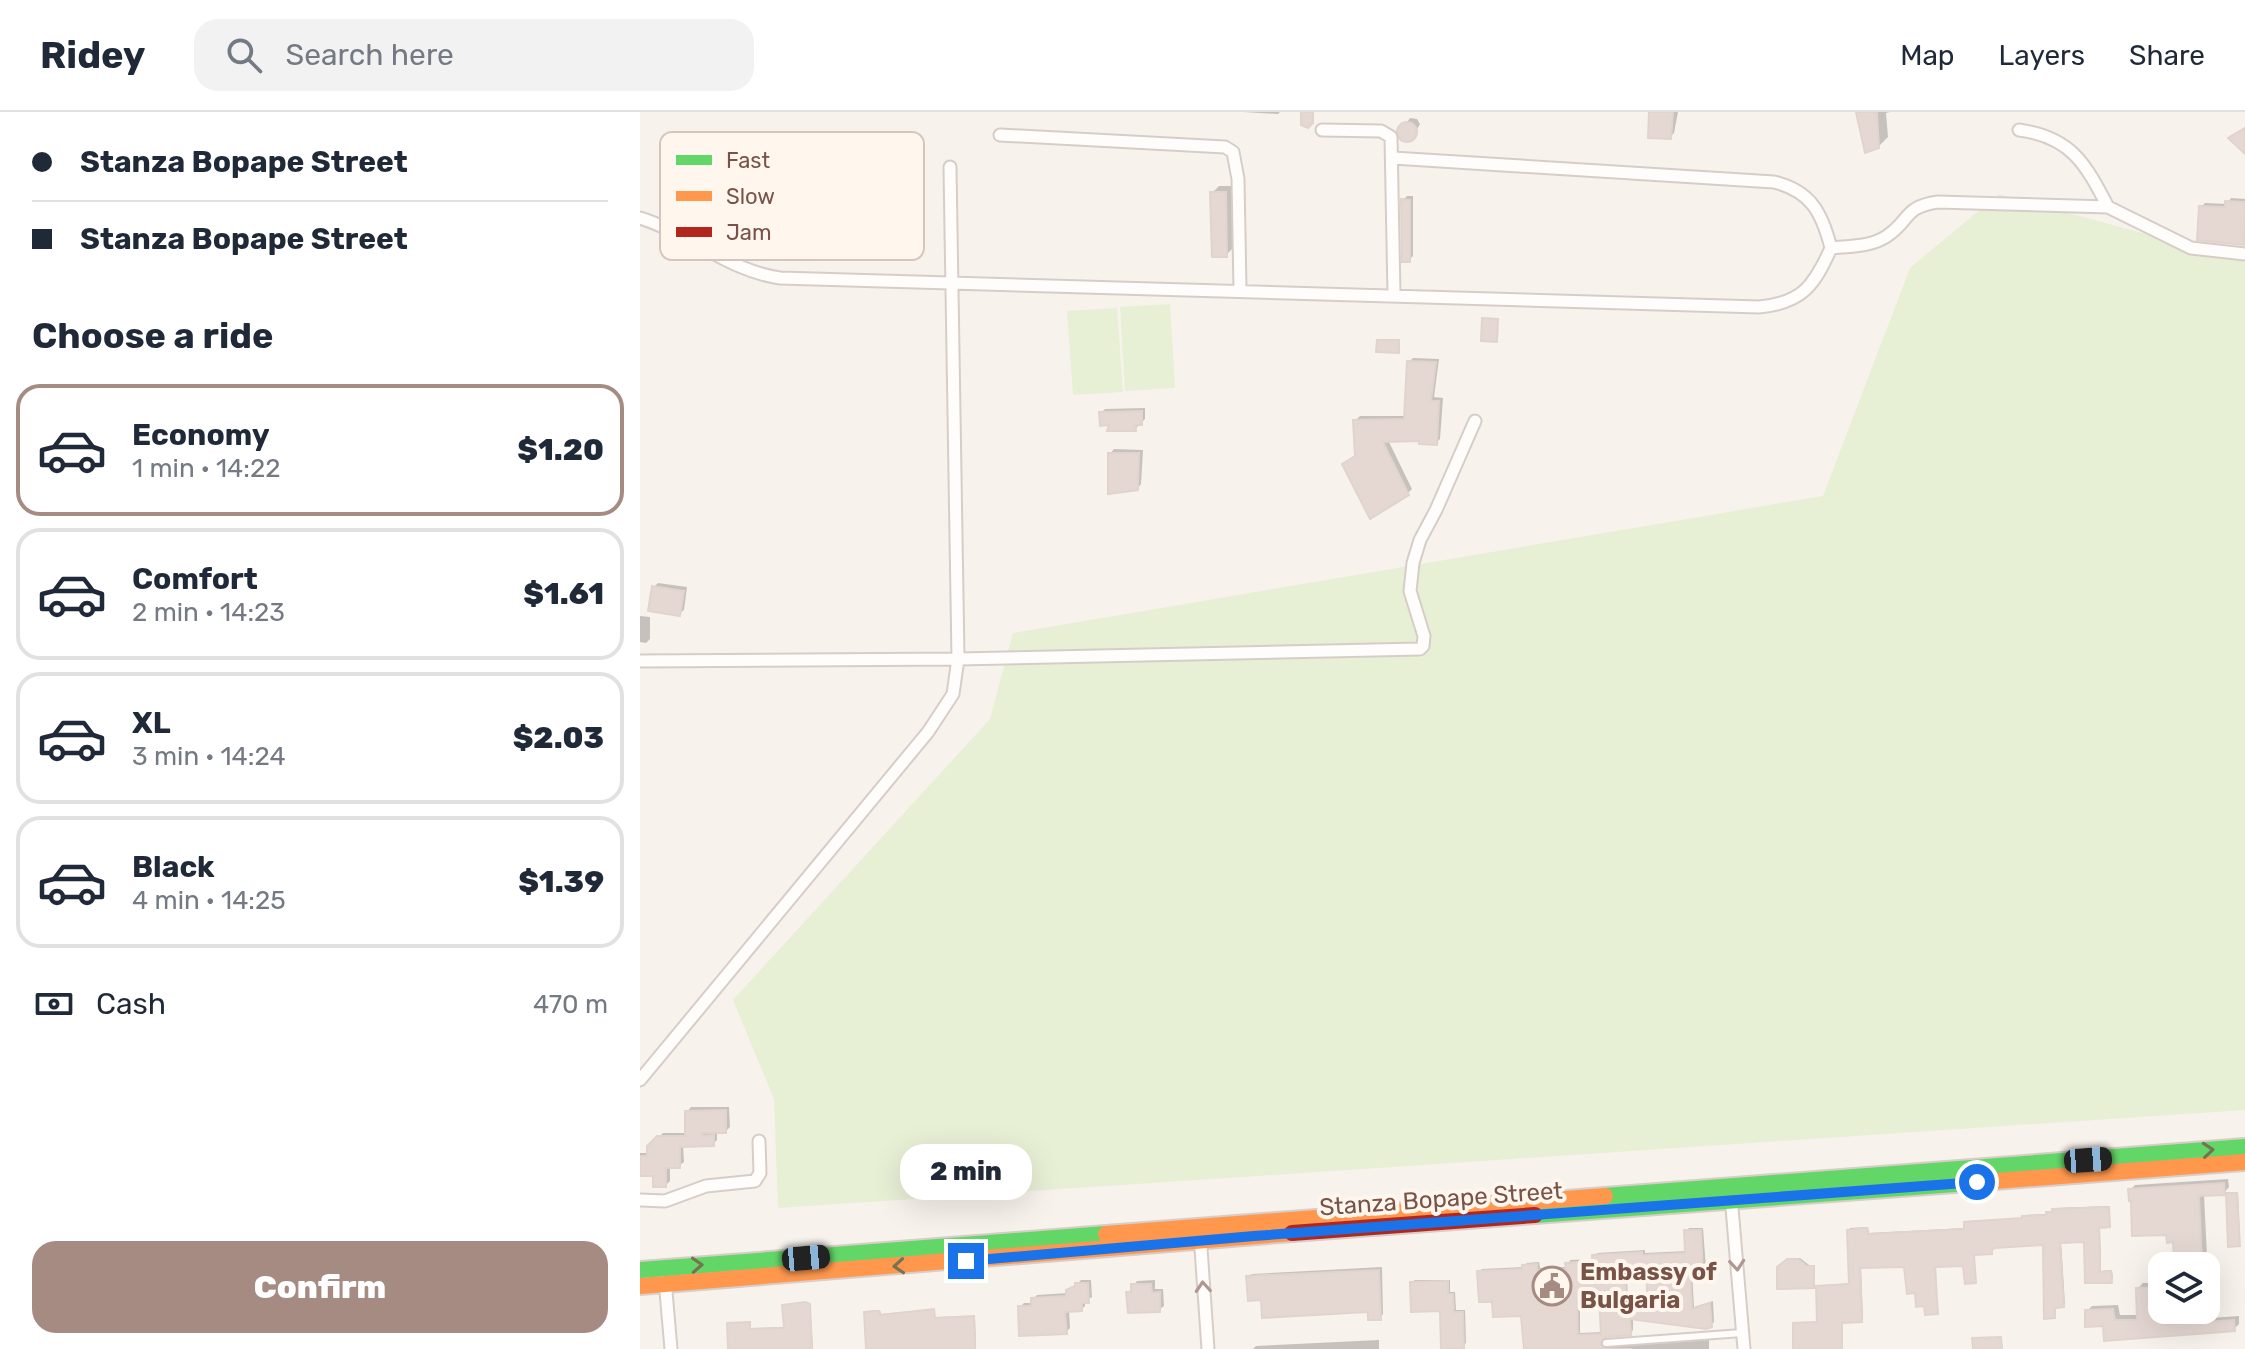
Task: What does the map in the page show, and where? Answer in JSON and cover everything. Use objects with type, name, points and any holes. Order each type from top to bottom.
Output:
[{"type":"main road","name":"Stanza Bopape Street","points":[[1731,1195],[2245,1147]]},
{"type":"main road","name":"Stanza Bopape Street","points":[[640,1286],[665,1276],[1200,1233],[2245,1162]]},
{"type":"main road","name":"Stanza Bopape Street","points":[[640,1270],[665,1276]]},
{"type":"street","points":[[1322,130],[1381,131],[1391,137],[1394,295]]},
{"type":"street","points":[[2019,130],[2040,133],[2067,146],[2092,177],[2108,207]]},
{"type":"street","points":[[1000,135],[1225,147],[1233,152],[1238,179],[1240,290]]},
{"type":"street","points":[[723,260],[761,275],[797,279],[1759,307],[1775,306],[1803,293],[1818,277],[1831,248],[1824,226],[1810,201],[1800,191],[1774,182],[1393,158]]},
{"type":"street","points":[[640,1080],[645,1069],[928,732],[953,694],[958,659],[950,167]]},
{"type":"street","points":[[1831,248],[1878,241],[1893,232],[1913,209],[1938,202],[2108,207],[2191,248],[2245,254]]},
{"type":"street","points":[[640,218],[660,226]]},
{"type":"street","points":[[640,661],[958,659],[1420,649],[1424,636],[1414,608],[1409,578],[1415,552],[1475,421]]},
{"type":"street","points":[[640,1200],[665,1201],[706,1186],[755,1181],[760,1173],[759,1141]]},
{"type":"street","points":[[1731,1195],[1744,1349]]},
{"type":"street","points":[[1200,1233],[1208,1349]]},
{"type":"street","points":[[665,1276],[671,1349]]},
{"type":"lane","points":[[1606,1343],[1743,1333]]},
{"type":"green space","points":[[1999,194],[2197,248],[2245,255],[2245,1110],[778,1208],[774,1099],[733,1000],[990,719],[1013,633],[1823,496],[1910,268]]},
{"type":"green space","points":[[1170,304],[1175,388],[1125,391],[1120,307]]},
{"type":"green space","points":[[1117,308],[1123,392],[1073,395],[1067,311]]},
{"type":"building","points":[[1301,112],[1313,112],[1313,123],[1308,128],[1301,125]]},
{"type":"building","points":[[1649,112],[1673,112],[1671,139],[1648,138]]},
{"type":"building","points":[[1856,112],[1877,112],[1879,148],[1865,153]]},
{"type":"building","points":[[1407,122],[1414,125],[1417,132],[1414,139],[1407,142],[1400,139],[1397,132],[1400,125]]},
{"type":"building","points":[[2245,128],[2245,154],[2228,138]]},
{"type":"building","points":[[1210,192],[1226,192],[1227,257],[1212,257]]},
{"type":"building","points":[[1401,199],[1410,200],[1410,262],[1402,262]]},
{"type":"building","points":[[2225,201],[2245,202],[2244,245],[2197,240],[2199,206],[2225,207]]},
{"type":"building","points":[[1482,318],[1498,319],[1497,342],[1481,341]]},
{"type":"building","points":[[1377,340],[1399,340],[1399,353],[1376,352]]},
{"type":"building","points":[[1407,361],[1436,362],[1431,401],[1439,401],[1437,445],[1419,444],[1419,441],[1383,442],[1409,495],[1370,519],[1342,464],[1355,456],[1353,420],[1404,419]]},
{"type":"building","points":[[1142,411],[1142,425],[1135,425],[1136,431],[1107,431],[1109,425],[1100,426],[1099,412]]},
{"type":"building","points":[[1108,453],[1139,453],[1138,490],[1108,494]]},
{"type":"building","points":[[652,586],[684,591],[680,616],[648,611]]},
{"type":"building","points":[[726,1110],[726,1133],[702,1133],[702,1136],[714,1135],[714,1146],[680,1147],[680,1168],[666,1168],[666,1187],[653,1187],[653,1176],[640,1176],[640,1156],[647,1156],[647,1146],[657,1136],[685,1136],[685,1111]]},
{"type":"building","points":[[2224,1183],[2225,1195],[2199,1196],[2201,1252],[2173,1252],[2173,1242],[2167,1243],[2166,1235],[2132,1236],[2128,1189]]},
{"type":"building","points":[[2226,1193],[2237,1193],[2240,1246],[2228,1247]]},
{"type":"building","points":[[2109,1207],[2110,1227],[2099,1228],[2100,1272],[2111,1271],[2112,1283],[2085,1283],[2084,1242],[2060,1243],[2064,1307],[2055,1308],[2055,1318],[2044,1319],[2043,1245],[1995,1248],[1992,1254],[1974,1255],[1976,1283],[1965,1284],[1963,1266],[1935,1267],[1938,1314],[1925,1315],[1924,1306],[1916,1307],[1915,1293],[1907,1294],[1904,1267],[1860,1268],[1862,1322],[1842,1323],[1842,1349],[1793,1349],[1793,1323],[1817,1322],[1816,1286],[1849,1284],[1847,1230],[1867,1228],[1868,1234],[1964,1229],[1964,1222],[2046,1215],[2052,1209]]},
{"type":"building","points":[[1684,1230],[1701,1230],[1703,1273],[1690,1274],[1692,1309],[1710,1303],[1712,1327],[1706,1329],[1630,1319],[1631,1335],[1605,1337],[1600,1343],[1604,1349],[1524,1349],[1521,1316],[1493,1317],[1492,1302],[1479,1302],[1477,1271],[1522,1269],[1522,1265],[1537,1264],[1537,1270],[1566,1269],[1565,1263],[1592,1261],[1592,1255],[1685,1253]],"holes":[[[1646,1274],[1648,1307],[1626,1308],[1625,1275]],[[1577,1299],[1599,1299],[1601,1334],[1578,1335]]]},
{"type":"building","points":[[1787,1259],[1798,1259],[1807,1266],[1814,1266],[1814,1288],[1777,1289],[1777,1267]]},
{"type":"building","points":[[1379,1270],[1381,1320],[1368,1320],[1368,1312],[1262,1318],[1261,1300],[1248,1301],[1246,1276]]},
{"type":"building","points":[[1448,1281],[1448,1294],[1453,1294],[1454,1312],[1463,1312],[1464,1348],[1441,1349],[1440,1311],[1411,1312],[1410,1282]]},
{"type":"building","points":[[1075,1283],[1088,1283],[1089,1303],[1082,1303],[1082,1311],[1065,1312],[1067,1334],[1019,1336],[1018,1306],[1031,1306],[1031,1298],[1066,1296],[1066,1290]]},
{"type":"building","points":[[1131,1284],[1151,1284],[1152,1293],[1160,1292],[1160,1312],[1128,1313],[1126,1292],[1131,1292]]},
{"type":"building","points":[[2136,1288],[2148,1288],[2148,1324],[2220,1324],[2220,1321],[2234,1320],[2235,1331],[2104,1341],[2103,1326],[2085,1327],[2085,1310],[2113,1309],[2115,1320],[2137,1320]]},
{"type":"building","points":[[810,1304],[812,1349],[728,1349],[727,1323],[750,1322],[750,1329],[784,1328],[782,1305]]},
{"type":"building","points":[[934,1309],[935,1318],[974,1316],[975,1349],[866,1349],[864,1312],[879,1311],[880,1315]]},
{"type":"building","points":[[2001,1337],[2002,1349],[1973,1349],[1972,1338]]},
{"type":"traffic: fast","points":[[1605,1196],[2245,1147]]},
{"type":"traffic: fast","points":[[1535,1215],[1982,1182]]},
{"type":"traffic: fast","points":[[640,1270],[1106,1234]]},
{"type":"traffic: slow","points":[[1982,1182],[2245,1162]]},
{"type":"traffic: slow","points":[[1106,1234],[1605,1196]]},
{"type":"traffic: slow","points":[[640,1286],[1292,1233]]},
{"type":"traffic: jam","points":[[1292,1233],[1535,1215]]},
{"type":"place","name":"Embassy of Bulgaria","points":[[1552,1286]]},
{"type":"route","points":[[966,1261],[1254,1236],[1977,1182]]}]
